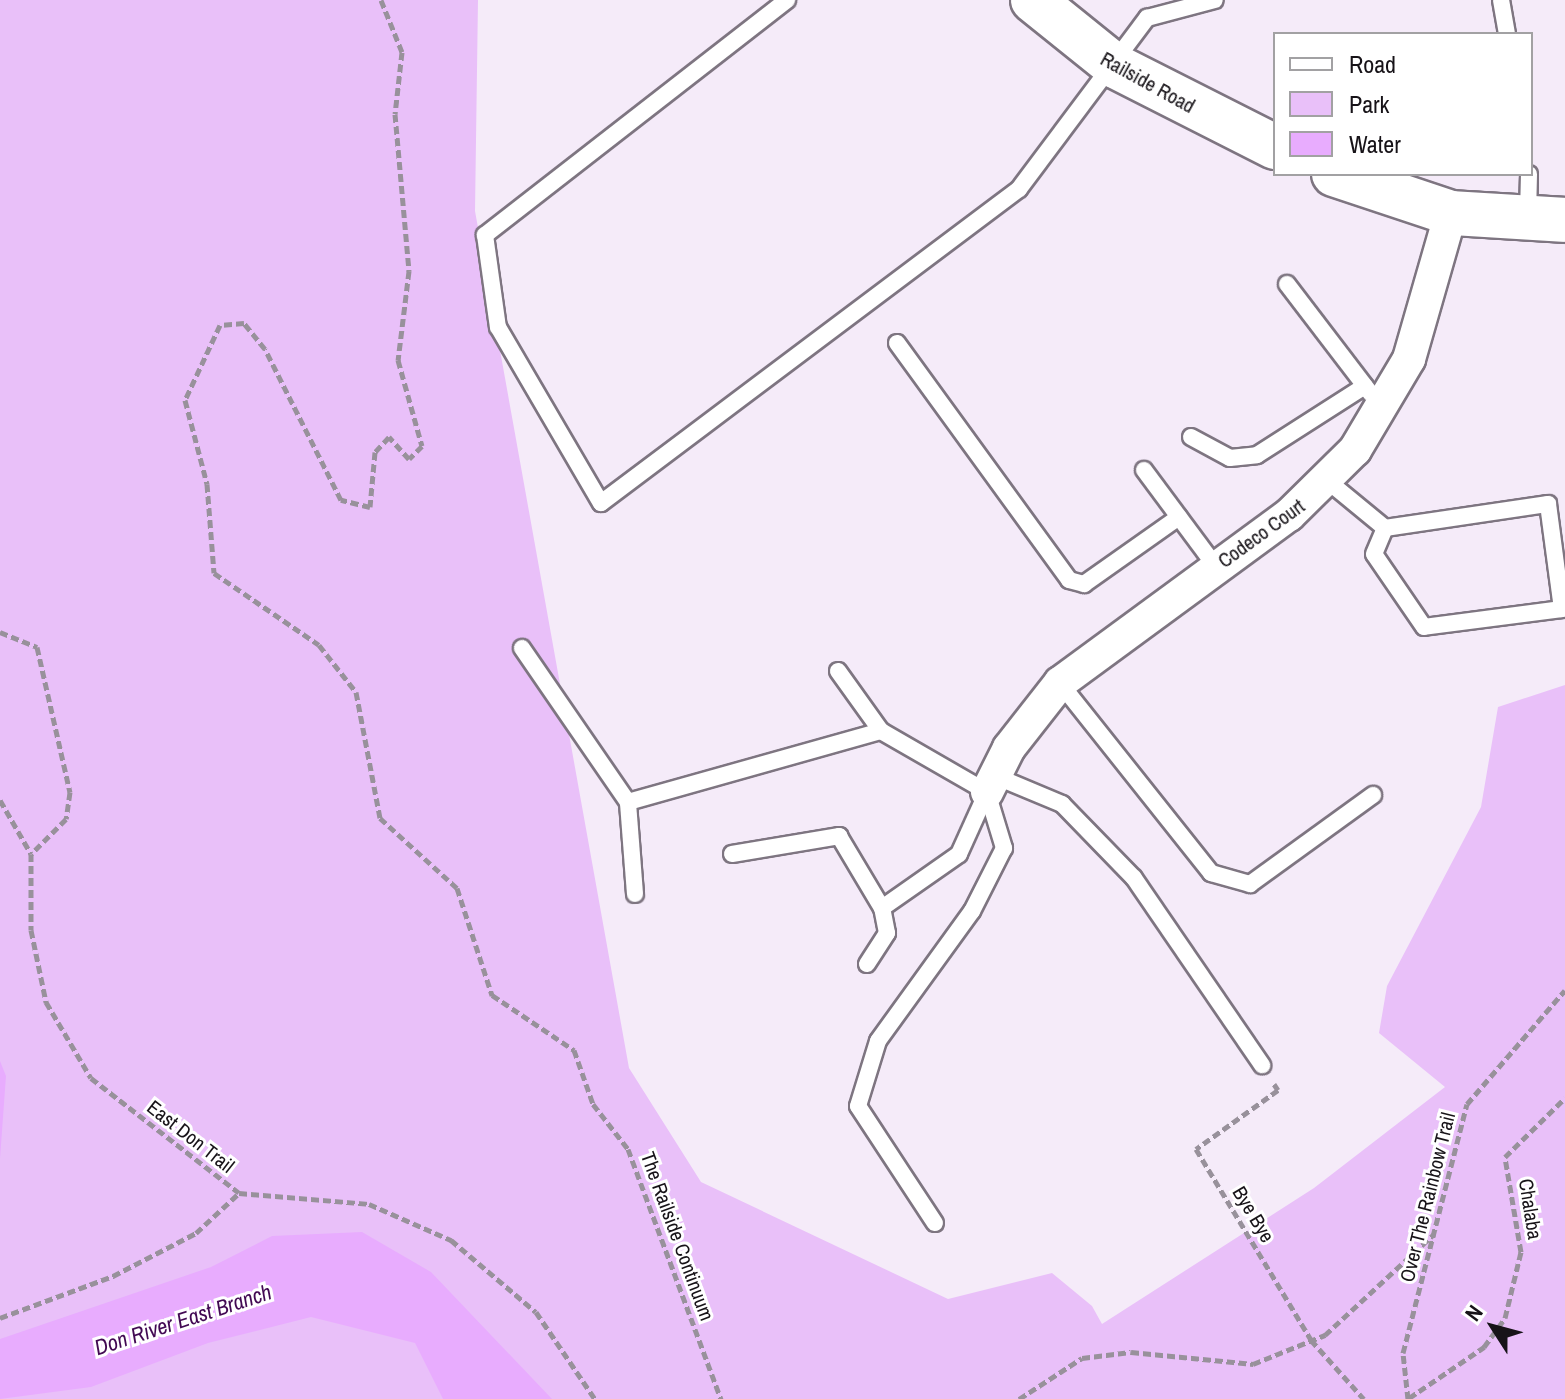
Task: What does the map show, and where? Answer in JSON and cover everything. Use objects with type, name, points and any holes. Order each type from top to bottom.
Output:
[{"type":"street","name":"Railside Road","points":[[1033,0],[1115,66],[1273,146]]},
{"type":"street","points":[[1340,176],[1451,213],[1546,220]]},
{"type":"street","name":"Codeco Court","points":[[991,784],[1060,683],[1329,482],[1374,397],[1426,310],[1451,213]]},
{"type":"lane","points":[[787,0],[485,235],[498,327],[601,503],[1019,189],[1115,66],[1147,18],[1215,0]]},
{"type":"lane","points":[[1501,0],[1507,32]]},
{"type":"lane","points":[[1530,176],[1546,220]]},
{"type":"lane","points":[[1191,437],[1230,458],[1257,455],[1374,397],[1287,284]]},
{"type":"lane","points":[[897,343],[1069,580],[1084,584],[1179,517]]},
{"type":"lane","points":[[1144,470],[1216,567]]},
{"type":"lane","points":[[1329,482],[1385,528],[1548,504],[1562,609],[1424,627],[1374,554],[1385,528]]},
{"type":"lane","points":[[522,648],[628,802],[635,894]]},
{"type":"lane","points":[[838,671],[881,731],[991,784],[1062,804],[1134,878],[1262,1065]]},
{"type":"lane","points":[[1060,683],[1211,873],[1250,884],[1373,795]]},
{"type":"lane","points":[[628,802],[881,731]]},
{"type":"lane","points":[[882,908],[959,854],[991,784]]},
{"type":"lane","points":[[935,1223],[858,1106],[878,1041],[972,911],[1004,848],[991,784]]},
{"type":"lane","points":[[732,854],[839,836],[882,908],[887,933],[867,964]]},
{"type":"path","name":"The Railside Continuum","points":[[381,0],[402,52],[395,114],[409,271],[398,360],[422,446],[409,459],[389,437],[375,452],[370,507],[341,500],[265,349],[244,323],[220,325],[185,400],[207,484],[214,573],[319,645],[356,692],[380,818],[457,888],[492,995],[574,1050],[593,1104],[628,1149],[721,1399]]},
{"type":"path","points":[[0,632],[37,647],[70,792],[66,819],[31,854]]},
{"type":"path","name":"East Don Trail","points":[[0,800],[31,854],[36,959],[46,1002],[72,1053],[115,1098],[239,1193],[369,1204],[451,1240],[536,1312],[595,1399]]},
{"type":"path","name":"Over The Rainbow Trail","points":[[1408,1399],[1403,1353],[1467,1104],[1565,990]]},
{"type":"path","name":"Bye Bye","points":[[1262,1065],[1278,1090],[1196,1149],[1311,1340],[1364,1399]]},
{"type":"path","name":"Chalaba","points":[[1408,1399],[1484,1347],[1505,1318],[1521,1252],[1505,1157],[1565,1098]]},
{"type":"path","points":[[0,1318],[113,1276],[196,1233],[239,1193]]},
{"type":"path","points":[[1019,1399],[1082,1358],[1131,1352],[1253,1364],[1311,1340],[1434,1234]]},
{"type":"green space","points":[[0,0],[478,0],[475,211],[629,1068],[701,1182],[948,1299],[1052,1273],[1092,1306],[1102,1324],[1314,1188],[1445,1087],[1379,1033],[1387,986],[1481,807],[1498,707],[1565,685],[1565,1399],[0,1399]]},
{"type":"water","points":[[0,1061],[6,1076],[0,1159]]},
{"type":"water","name":"Don River East Branch","points":[[362,1232],[431,1272],[552,1399],[443,1399],[415,1343],[311,1317],[208,1343],[91,1387],[0,1399],[0,1339],[211,1267],[272,1236]]}]
